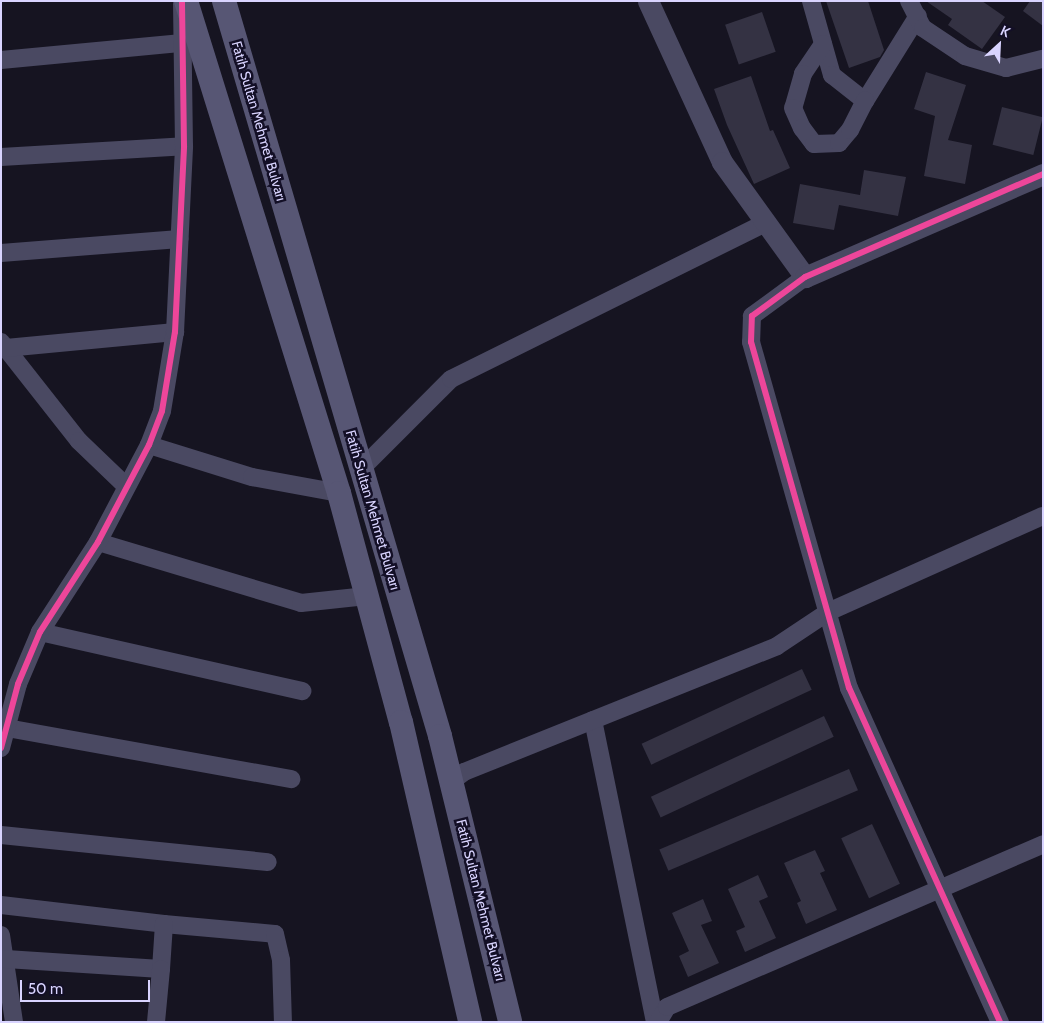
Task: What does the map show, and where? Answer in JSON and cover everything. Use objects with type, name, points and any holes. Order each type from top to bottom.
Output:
[{"type":"main road","name":"Fatih Sultan Mehmet Bulvarı","points":[[186,1],[339,493],[401,722],[470,1022]]},
{"type":"main road","name":"Fatih Sultan Mehmet Bulvarı","points":[[224,1],[452,781],[510,1022]]},
{"type":"street","points":[[1,748],[7,728],[6,705],[40,632],[98,542],[149,445],[162,411],[175,332],[184,146],[182,1]]},
{"type":"street","points":[[648,1],[722,162],[805,277]]},
{"type":"street","points":[[811,1],[832,75],[865,101]]},
{"type":"street","points":[[823,44],[803,74],[793,108],[802,128],[814,144],[839,143],[850,130],[914,8]]},
{"type":"street","points":[[914,8],[923,28],[965,56],[1006,68],[1043,59]]},
{"type":"street","points":[[1,60],[182,43]]},
{"type":"street","points":[[1,157],[184,146]]},
{"type":"street","points":[[1000,1022],[849,688],[751,342],[752,316],[805,277],[1043,174]]},
{"type":"street","points":[[361,469],[451,379],[765,222]]},
{"type":"street","points":[[1,253],[179,239]]},
{"type":"street","points":[[4,345],[175,332]]},
{"type":"street","points":[[4,345],[79,441],[126,486]]},
{"type":"street","points":[[149,445],[252,477],[339,493]]},
{"type":"street","points":[[452,781],[464,772],[777,646],[828,612],[1043,516]]},
{"type":"street","points":[[98,542],[301,603],[367,596]]},
{"type":"street","points":[[40,632],[302,691]]},
{"type":"street","points":[[593,720],[657,1022]]},
{"type":"street","points":[[7,728],[292,779]]},
{"type":"street","points":[[1,835],[268,862]]},
{"type":"street","points":[[657,1022],[667,1008],[1043,844]]},
{"type":"street","points":[[1,905],[164,924],[275,934],[281,960],[283,1022]]},
{"type":"street","points":[[156,1022],[164,924]]},
{"type":"street","points":[[1,935],[14,1022]]},
{"type":"street","points":[[6,959],[161,969]]},
{"type":"building","points":[[826,1],[868,1],[884,50],[880,57],[849,68]]},
{"type":"building","points":[[926,1],[982,1],[1005,17],[982,49],[948,25],[952,19]]},
{"type":"building","points":[[1030,1],[1043,1],[1043,26],[1023,11]]},
{"type":"building","points":[[762,12],[776,52],[739,64],[725,25]]},
{"type":"building","points":[[926,72],[966,85],[948,140],[972,145],[965,184],[924,176],[935,116],[914,109]]},
{"type":"building","points":[[751,76],[770,131],[773,130],[790,168],[754,184],[727,125],[714,89]]},
{"type":"building","points":[[1002,107],[1043,117],[1033,155],[993,145]]},
{"type":"building","points":[[864,170],[906,177],[898,216],[839,205],[834,230],[793,223],[800,184],[860,195]]},
{"type":"building","points":[[802,669],[812,690],[651,765],[642,744]]},
{"type":"building","points":[[824,716],[834,737],[661,818],[651,797]]},
{"type":"building","points":[[849,769],[858,790],[668,871],[659,849]]},
{"type":"building","points":[[872,824],[900,884],[869,898],[841,838]]},
{"type":"building","points":[[815,850],[825,871],[820,873],[837,910],[806,924],[797,903],[801,901],[784,863]]},
{"type":"building","points":[[758,875],[768,897],[759,901],[776,938],[745,952],[736,931],[745,927],[728,889]]},
{"type":"building","points":[[703,899],[712,921],[701,925],[719,963],[688,977],[679,956],[689,951],[672,913]]},
{"type":"cycle path","points":[[1,748],[18,684],[40,632],[98,542],[149,445],[162,411],[175,332],[184,146],[182,1]]},
{"type":"cycle path","points":[[1000,1022],[849,688],[751,342],[752,316],[805,277],[1043,174]]}]
